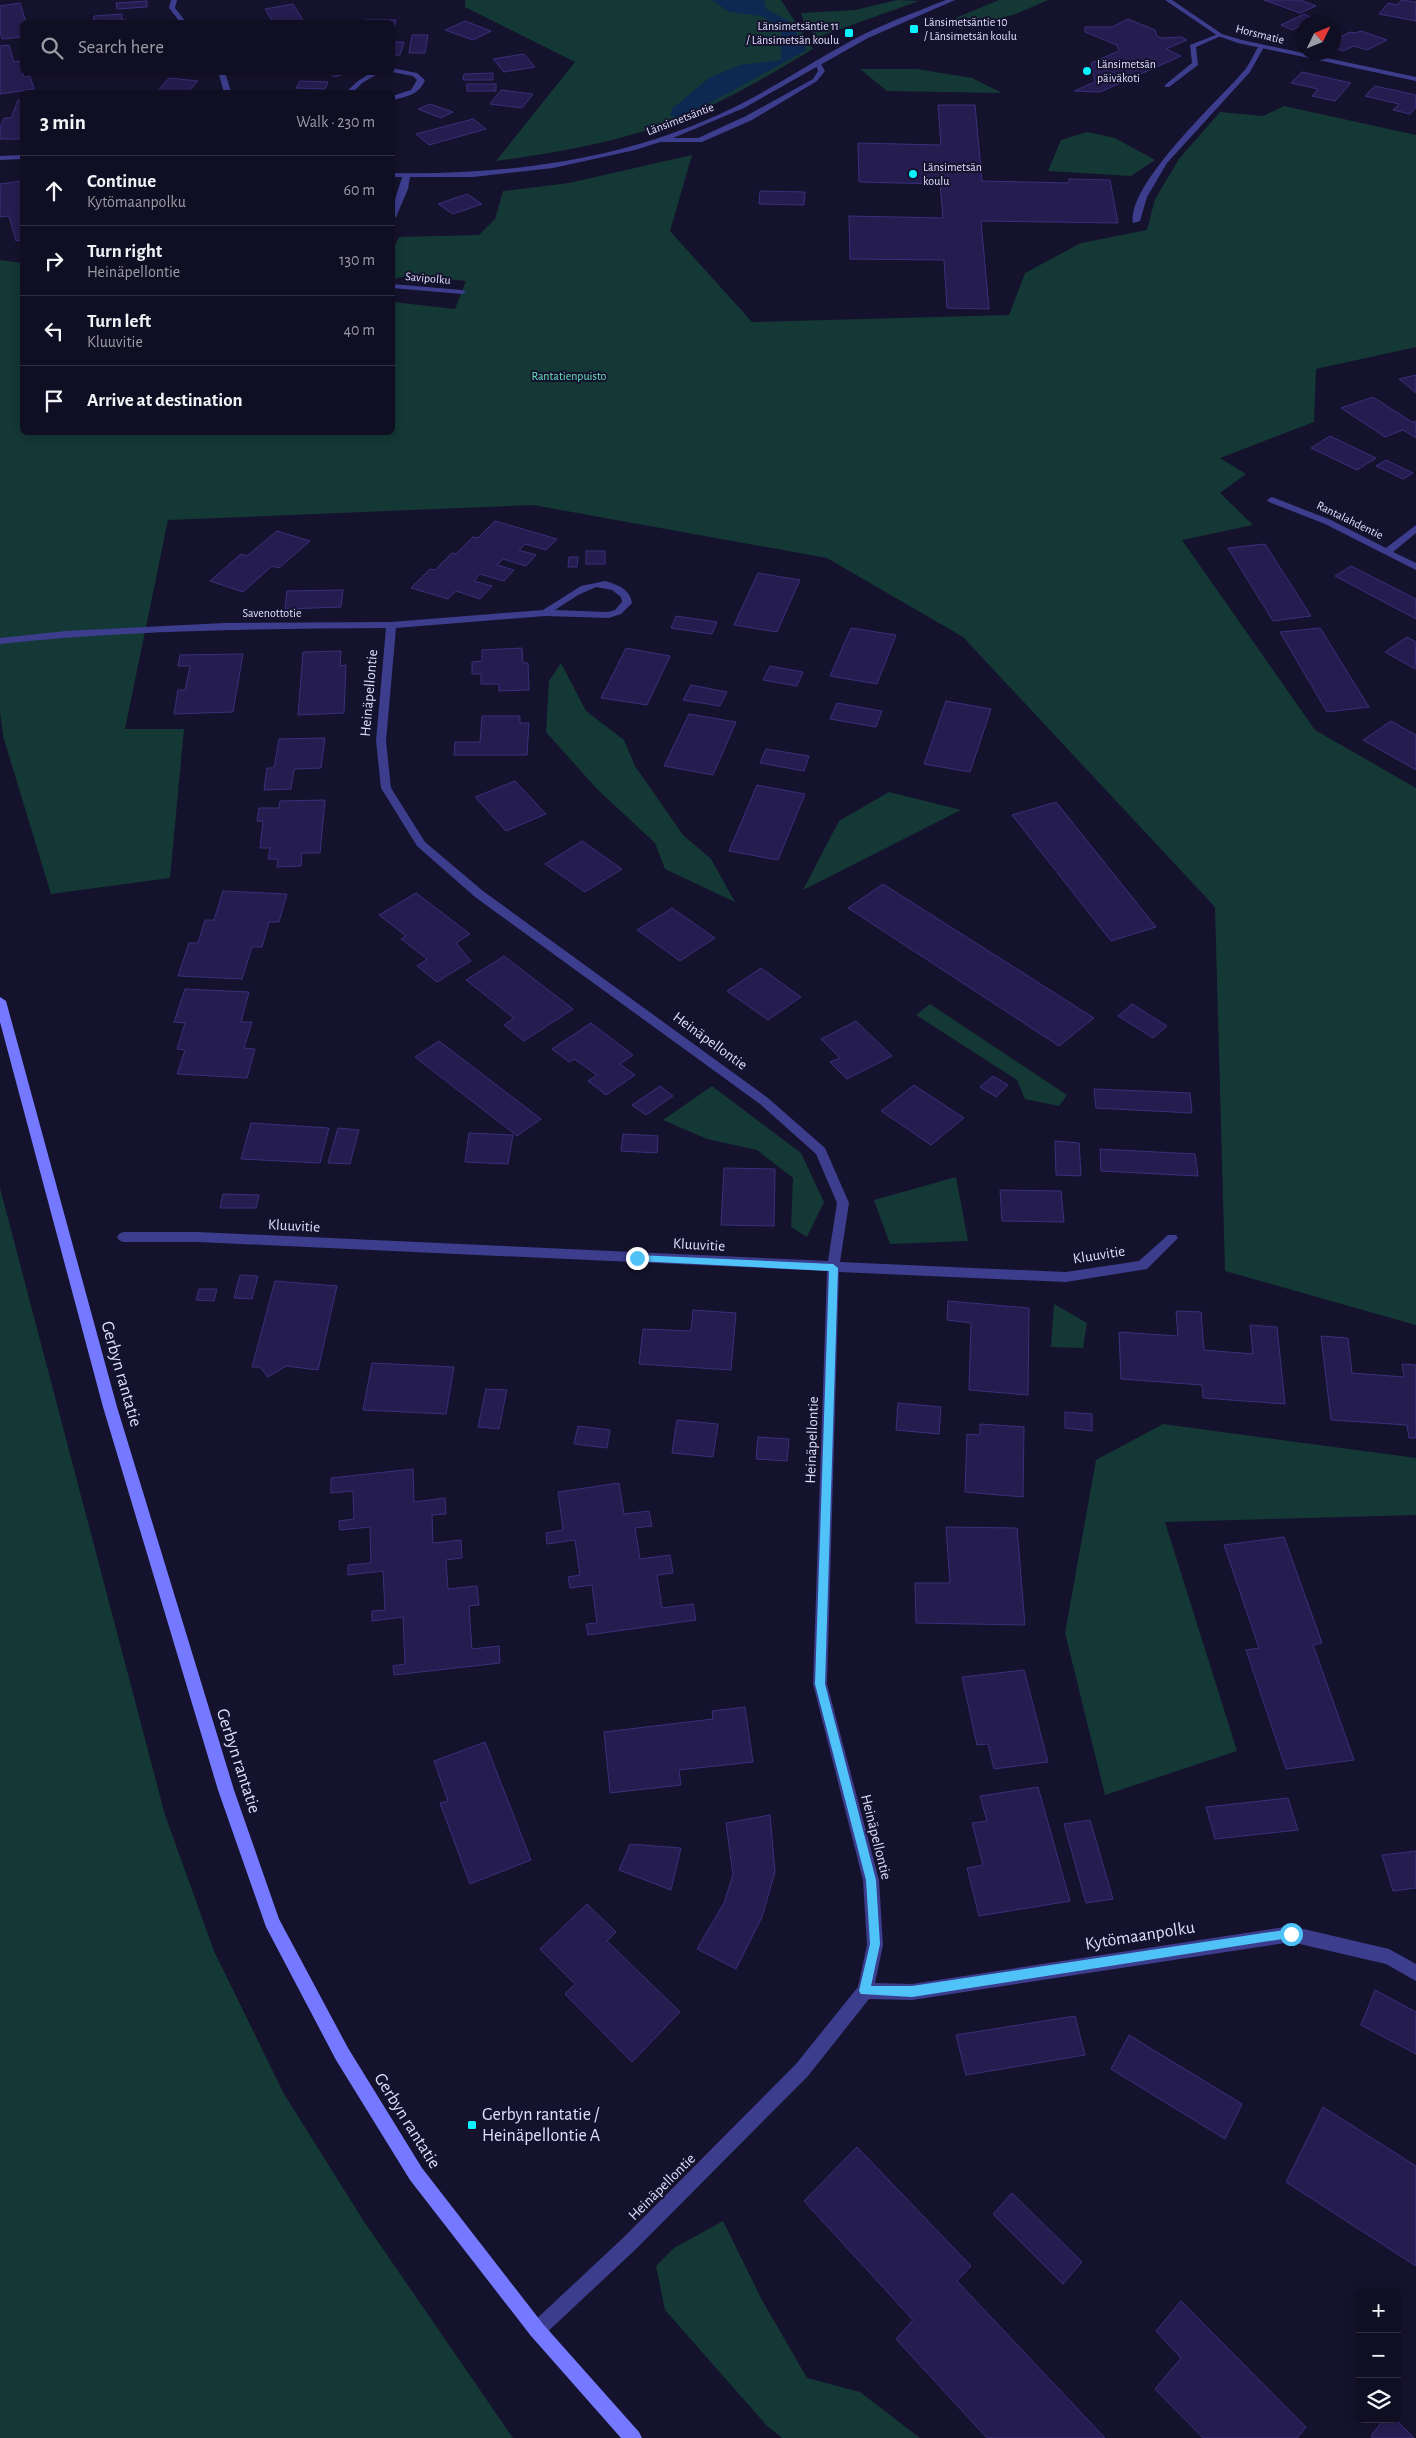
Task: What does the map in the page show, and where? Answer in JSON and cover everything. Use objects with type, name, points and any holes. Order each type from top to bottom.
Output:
[{"type":"main road","name":"Gerbyn rantatie","points":[[0,1001],[113,1416],[226,1790],[272,1922],[342,2054],[416,2174],[537,2330],[633,2438]]},
{"type":"street","points":[[174,0],[172,8],[181,20]]},
{"type":"street","name":"Länsimetsäntie","points":[[395,175],[487,173],[560,164],[610,154],[661,140],[709,122],[757,98],[817,62],[889,25],[952,0]]},
{"type":"street","name":"Horsmatie","points":[[1168,0],[1220,35],[1240,42],[1416,79]]},
{"type":"street","points":[[1167,86],[1196,64],[1192,46],[1220,35]]},
{"type":"street","points":[[1136,221],[1143,196],[1164,162],[1248,71],[1262,47]]},
{"type":"street","points":[[661,140],[698,140],[749,118],[815,80],[822,71],[817,62]]},
{"type":"street","points":[[395,71],[415,74],[421,80],[416,90],[395,97]]},
{"type":"street","points":[[222,75],[227,90]]},
{"type":"street","points":[[351,90],[373,75]]},
{"type":"street","points":[[0,158],[20,157]]},
{"type":"street","points":[[395,210],[404,189],[406,176]]},
{"type":"street","name":"Savipolku","points":[[395,286],[462,292]]},
{"type":"street","name":"Rantalahdentie","points":[[1272,500],[1328,522],[1416,567]]},
{"type":"street","points":[[1387,552],[1416,528]]},
{"type":"street","name":"Savenottotie","points":[[0,641],[66,634],[224,626],[391,625],[545,614],[609,615],[618,612],[627,604],[626,596],[614,586],[595,583],[583,587],[545,614]]},
{"type":"street","name":"Heinäpellontie","points":[[391,625],[381,741],[386,788],[420,844],[479,894],[764,1101],[822,1151],[843,1203],[833,1268],[820,1684],[871,1880],[875,1944],[864,1991],[802,2070],[630,2243],[537,2330]]},
{"type":"street","name":"Kluuvitie","points":[[122,1237],[198,1237],[833,1268],[1066,1277],[1143,1265],[1172,1238]]},
{"type":"street","name":"Kytömaanpolku","points":[[864,1991],[912,1992],[1291,1934],[1389,1957],[1416,1973]]},
{"type":"green space","points":[[465,0],[781,0],[813,49],[723,100],[668,123],[596,144],[496,161],[575,62],[465,7]]},
{"type":"green space","points":[[897,0],[919,1],[818,37],[805,26],[801,13],[855,10]]},
{"type":"green space","points":[[999,0],[1048,0],[1016,14],[960,29],[952,23],[953,19]]},
{"type":"green space","points":[[860,69],[917,69],[972,78],[1002,93],[887,91]]},
{"type":"green space","name":"Rantatienpuisto","points":[[1284,106],[1416,135],[1416,347],[1316,369],[1314,422],[1220,458],[1246,474],[1220,493],[1253,525],[1182,540],[1315,730],[1416,788],[1416,1325],[1225,1271],[1215,907],[963,637],[827,558],[533,505],[168,520],[125,729],[184,729],[170,878],[51,894],[3,736],[0,711],[0,260],[20,263],[20,435],[395,435],[395,302],[455,309],[466,281],[412,275],[395,279],[395,245],[399,237],[479,235],[495,219],[503,191],[569,183],[692,155],[670,231],[752,322],[1009,315],[1025,273],[1081,243],[1147,230],[1155,199],[1179,159],[1220,112],[1263,116]]},
{"type":"green space","points":[[1087,132],[1115,138],[1155,160],[1131,176],[1048,171],[1061,140]]},
{"type":"green space","points":[[561,663],[586,711],[624,740],[635,766],[683,835],[711,859],[735,902],[665,869],[655,843],[596,788],[546,732],[549,681]]},
{"type":"green space","points":[[889,792],[961,810],[803,890],[839,821]]},
{"type":"green space","points":[[930,1004],[1067,1095],[1059,1106],[1025,1099],[1017,1080],[916,1015]]},
{"type":"green space","points":[[712,1086],[801,1153],[824,1202],[807,1237],[791,1227],[793,1178],[757,1150],[707,1139],[663,1120]]},
{"type":"green space","points":[[956,1177],[968,1241],[890,1244],[874,1200]]},
{"type":"green space","points":[[0,1188],[165,1815],[214,1951],[284,2094],[363,2220],[513,2438],[0,2438]]},
{"type":"green space","points":[[1054,1304],[1087,1323],[1083,1348],[1051,1347]]},
{"type":"green space","points":[[1163,1424],[1416,1458],[1416,1515],[1165,1522],[1237,1751],[1105,1795],[1065,1633],[1096,1460]]},
{"type":"green space","points":[[723,2221],[762,2300],[807,2378],[860,2392],[920,2438],[782,2438],[767,2426],[665,2310],[656,2266],[674,2248]]},
{"type":"water","points":[[712,0],[764,0],[766,9],[789,21],[807,50],[695,111],[676,117],[670,115],[673,108],[709,78],[740,65],[781,60],[781,28],[761,16],[729,12]]},
{"type":"building","points":[[1264,0],[1300,0],[1316,6],[1300,13]]},
{"type":"building","points":[[1402,0],[1416,2],[1416,21],[1379,14],[1388,3],[1397,5]]},
{"type":"building","points":[[147,1],[147,7],[117,9],[116,3]]},
{"type":"building","points":[[20,3],[25,20],[20,20],[20,37],[2,39],[0,31],[0,6]]},
{"type":"building","points":[[293,4],[303,20],[272,20],[265,9]]},
{"type":"building","points":[[122,14],[122,20],[93,20],[94,16]]},
{"type":"building","points":[[1296,18],[1296,28],[1292,30],[1281,25]]},
{"type":"building","points":[[1128,19],[1155,30],[1157,36],[1162,38],[1181,37],[1187,40],[1166,49],[1181,56],[1100,92],[1074,91],[1095,82],[1091,63],[1119,51],[1117,45],[1085,32],[1085,27],[1112,27]]},
{"type":"building","points":[[465,21],[491,31],[473,40],[445,30]]},
{"type":"building","points":[[1361,31],[1387,40],[1367,50],[1354,46],[1341,50],[1341,36],[1350,32]]},
{"type":"building","points":[[412,35],[428,35],[425,53],[409,53]]},
{"type":"building","points":[[395,42],[404,42],[400,55],[395,55]]},
{"type":"building","points":[[9,45],[14,62],[20,61],[20,75],[24,75],[24,77],[30,76],[34,89],[0,94],[0,46]]},
{"type":"building","points":[[524,54],[535,67],[504,72],[493,59]]},
{"type":"building","points":[[1302,72],[1351,83],[1335,101],[1312,96],[1318,89],[1291,83]]},
{"type":"building","points":[[493,73],[493,80],[463,80],[464,74]]},
{"type":"building","points":[[169,78],[198,81],[190,90],[159,90]]},
{"type":"building","points":[[300,81],[328,82],[325,89],[296,88]]},
{"type":"building","points":[[467,84],[496,84],[496,91],[467,91]]},
{"type":"building","points":[[1375,86],[1416,95],[1416,107],[1410,114],[1393,110],[1399,104],[1365,96]]},
{"type":"building","points":[[501,90],[533,94],[522,108],[490,104]]},
{"type":"building","points":[[18,100],[20,100],[20,139],[0,139],[0,128],[4,118],[11,118]]},
{"type":"building","points":[[430,104],[453,112],[441,118],[418,109]]},
{"type":"building","points":[[938,105],[975,105],[982,181],[1069,183],[1069,179],[1110,180],[1118,223],[981,221],[989,309],[947,308],[944,260],[850,259],[849,216],[943,218],[940,184],[859,182],[858,143],[941,145]]},
{"type":"building","points":[[473,119],[486,129],[429,145],[416,134]]},
{"type":"building","points":[[20,181],[20,240],[16,241],[9,216],[0,217],[0,184]]},
{"type":"building","points":[[760,191],[805,192],[804,205],[759,204]]},
{"type":"building","points":[[467,194],[482,204],[453,214],[438,204]]},
{"type":"building","points":[[1416,375],[1416,393],[1399,379]]},
{"type":"building","points":[[1373,397],[1412,422],[1416,421],[1416,438],[1403,430],[1385,437],[1341,408]]},
{"type":"building","points":[[1330,436],[1376,458],[1357,470],[1311,448]]},
{"type":"building","points":[[1386,460],[1413,473],[1403,479],[1376,466]]},
{"type":"building","points":[[495,521],[557,539],[546,550],[525,544],[519,550],[536,555],[526,566],[503,559],[497,565],[514,570],[504,581],[480,574],[474,581],[492,586],[480,599],[456,591],[448,599],[411,588],[430,569],[435,570],[452,553],[456,554],[473,537],[478,538]]},
{"type":"building","points":[[277,531],[310,541],[279,568],[272,566],[243,592],[210,581],[241,554],[247,556]]},
{"type":"building","points":[[1265,544],[1311,616],[1273,621],[1228,548]]},
{"type":"building","points":[[586,551],[605,551],[605,564],[586,564]]},
{"type":"building","points":[[569,557],[578,557],[577,567],[568,567]]},
{"type":"building","points":[[1351,566],[1416,599],[1416,619],[1335,576]]},
{"type":"building","points":[[758,573],[800,580],[777,632],[734,625]]},
{"type":"building","points":[[343,590],[341,607],[285,609],[287,591]]},
{"type":"building","points":[[676,616],[717,622],[712,634],[671,628]]},
{"type":"building","points":[[851,628],[896,635],[877,684],[830,676]]},
{"type":"building","points":[[1320,628],[1369,707],[1327,712],[1280,632]]},
{"type":"building","points":[[1407,637],[1416,642],[1415,669],[1385,652]]},
{"type":"building","points":[[522,648],[523,663],[528,663],[529,690],[499,691],[499,684],[481,684],[481,674],[472,674],[472,662],[482,661],[482,650]]},
{"type":"building","points":[[626,648],[670,656],[647,705],[601,698]]},
{"type":"building","points":[[341,651],[340,666],[346,665],[344,713],[298,715],[303,652]]},
{"type":"building","points":[[243,654],[233,712],[174,714],[178,690],[185,690],[190,666],[178,666],[180,655]]},
{"type":"building","points":[[770,666],[803,672],[797,686],[763,680]]},
{"type":"building","points":[[691,685],[727,692],[720,706],[683,700]]},
{"type":"building","points":[[946,701],[991,709],[970,772],[924,764]]},
{"type":"building","points":[[837,703],[882,711],[876,727],[830,719]]},
{"type":"building","points":[[689,714],[736,722],[713,775],[664,766]]},
{"type":"building","points":[[482,716],[520,716],[520,723],[529,723],[527,755],[454,755],[455,742],[480,742]]},
{"type":"building","points":[[1391,721],[1416,735],[1416,770],[1363,740]]},
{"type":"building","points":[[325,738],[321,768],[294,769],[291,789],[264,790],[267,768],[274,768],[279,739]]},
{"type":"building","points":[[766,749],[809,756],[804,771],[760,763]]},
{"type":"building","points":[[515,781],[546,814],[506,831],[475,797]]},
{"type":"building","points":[[757,785],[805,794],[778,860],[729,851]]},
{"type":"building","points":[[325,800],[320,853],[302,853],[301,866],[277,867],[278,859],[268,859],[270,848],[260,848],[263,821],[257,821],[259,808],[279,808],[280,801]]},
{"type":"building","points":[[1056,802],[1156,927],[1111,941],[1012,815]]},
{"type":"building","points":[[582,841],[622,869],[585,892],[545,864]]},
{"type":"building","points":[[883,884],[1094,1018],[1059,1046],[848,908]]},
{"type":"building","points":[[223,891],[287,894],[279,922],[269,922],[262,947],[252,947],[242,979],[178,976],[189,943],[198,943],[205,920],[214,920]]},
{"type":"building","points":[[416,893],[470,934],[456,943],[471,961],[437,982],[417,966],[427,959],[401,939],[406,936],[379,915]]},
{"type":"building","points":[[672,908],[715,938],[680,961],[637,930]]},
{"type":"building","points":[[504,956],[573,1009],[524,1041],[504,1025],[514,1018],[466,980]]},
{"type":"building","points":[[761,968],[801,997],[768,1020],[727,991]]},
{"type":"building","points":[[185,989],[249,992],[241,1022],[252,1022],[244,1048],[255,1049],[247,1078],[177,1074],[185,1050],[177,1049],[185,1023],[174,1022]]},
{"type":"building","points":[[1132,1004],[1167,1026],[1153,1038],[1118,1016]]},
{"type":"building","points":[[856,1021],[892,1056],[847,1079],[830,1062],[840,1058],[821,1039]]},
{"type":"building","points":[[591,1023],[633,1055],[620,1064],[635,1075],[606,1095],[588,1081],[597,1075],[574,1059],[569,1062],[552,1049]]},
{"type":"building","points":[[439,1041],[541,1119],[517,1136],[415,1057]]},
{"type":"building","points":[[993,1076],[1008,1085],[996,1097],[980,1087]]},
{"type":"building","points":[[914,1085],[964,1118],[931,1145],[881,1111]]},
{"type":"building","points":[[660,1086],[673,1096],[646,1115],[632,1105]]},
{"type":"building","points":[[1094,1089],[1190,1093],[1192,1113],[1096,1108]]},
{"type":"building","points":[[251,1123],[329,1128],[320,1163],[241,1159]]},
{"type":"building","points":[[338,1128],[359,1130],[350,1164],[328,1163]]},
{"type":"building","points":[[469,1133],[513,1135],[508,1164],[465,1162]]},
{"type":"building","points":[[623,1134],[658,1136],[657,1153],[621,1151]]},
{"type":"building","points":[[1055,1141],[1079,1143],[1081,1176],[1056,1175]]},
{"type":"building","points":[[1100,1149],[1195,1154],[1198,1176],[1101,1171]]},
{"type":"building","points":[[724,1168],[775,1169],[774,1226],[721,1225]]},
{"type":"building","points":[[1000,1190],[1061,1191],[1064,1222],[1002,1221]]},
{"type":"building","points":[[223,1194],[259,1195],[256,1208],[220,1208]]},
{"type":"building","points":[[240,1275],[258,1276],[252,1299],[234,1298]]},
{"type":"building","points":[[275,1281],[337,1286],[318,1370],[286,1366],[268,1377],[260,1367],[252,1367]]},
{"type":"building","points":[[199,1289],[217,1289],[214,1301],[196,1300]]},
{"type":"building","points":[[948,1301],[1029,1308],[1028,1395],[969,1390],[971,1323],[947,1320]]},
{"type":"building","points":[[693,1310],[736,1313],[731,1370],[639,1364],[643,1329],[691,1331]]},
{"type":"building","points":[[1176,1311],[1201,1312],[1204,1350],[1253,1354],[1250,1325],[1277,1327],[1285,1404],[1203,1398],[1202,1385],[1121,1379],[1119,1332],[1178,1336]]},
{"type":"building","points":[[1321,1336],[1348,1338],[1352,1373],[1404,1377],[1402,1364],[1416,1365],[1416,1438],[1409,1438],[1407,1425],[1331,1420]]},
{"type":"building","points":[[372,1363],[454,1367],[446,1414],[363,1410]]},
{"type":"building","points":[[486,1389],[507,1390],[499,1429],[478,1427]]},
{"type":"building","points":[[898,1403],[941,1407],[939,1434],[896,1430]]},
{"type":"building","points":[[1065,1412],[1092,1414],[1092,1431],[1065,1428]]},
{"type":"building","points":[[677,1420],[718,1424],[713,1457],[672,1453]]},
{"type":"building","points":[[980,1424],[1024,1427],[1023,1497],[965,1492],[967,1434],[980,1435]]},
{"type":"building","points":[[578,1426],[610,1430],[607,1448],[574,1444]]},
{"type":"building","points":[[758,1437],[789,1439],[787,1461],[756,1459]]},
{"type":"building","points":[[413,1469],[414,1502],[445,1498],[446,1514],[432,1515],[433,1543],[461,1540],[462,1558],[446,1560],[448,1589],[477,1586],[479,1605],[469,1606],[472,1649],[499,1646],[500,1663],[394,1675],[393,1666],[405,1664],[403,1617],[372,1621],[372,1611],[385,1610],[383,1571],[348,1575],[348,1565],[371,1563],[370,1527],[340,1530],[339,1521],[354,1519],[353,1491],[331,1493],[331,1478]]},
{"type":"building","points":[[619,1483],[624,1514],[649,1511],[652,1526],[635,1528],[640,1559],[670,1555],[673,1573],[657,1575],[662,1608],[693,1604],[696,1620],[588,1635],[586,1624],[597,1623],[592,1585],[570,1588],[568,1577],[580,1575],[575,1540],[547,1544],[546,1533],[563,1530],[558,1492]]},
{"type":"building","points":[[946,1527],[1017,1528],[1025,1625],[916,1623],[915,1583],[950,1583]]},
{"type":"building","points":[[1284,1537],[1322,1643],[1313,1645],[1354,1760],[1286,1769],[1246,1650],[1259,1648],[1224,1545]]},
{"type":"building","points":[[1024,1670],[1048,1762],[994,1769],[988,1744],[977,1745],[962,1677]]},
{"type":"building","points":[[745,1707],[753,1762],[679,1770],[681,1785],[610,1793],[604,1732],[713,1719],[712,1711]]},
{"type":"building","points":[[485,1742],[531,1860],[470,1884],[440,1803],[448,1801],[434,1761]]},
{"type":"building","points":[[1038,1787],[1070,1901],[979,1916],[967,1868],[983,1865],[972,1823],[987,1821],[980,1796]]},
{"type":"building","points":[[1288,1798],[1298,1830],[1215,1839],[1206,1807]]},
{"type":"building","points":[[770,1815],[775,1872],[762,1917],[736,1969],[697,1949],[724,1903],[733,1875],[726,1823]]},
{"type":"building","points":[[1090,1820],[1113,1899],[1086,1903],[1064,1824]]},
{"type":"building","points":[[630,1844],[681,1848],[671,1890],[619,1870]]},
{"type":"building","points":[[1416,1851],[1416,1888],[1393,1891],[1382,1855]]},
{"type":"building","points":[[587,1904],[616,1932],[607,1941],[680,2012],[632,2062],[565,1994],[575,1984],[540,1949]]},
{"type":"building","points":[[1375,1990],[1416,2012],[1416,2054],[1361,2025]]},
{"type":"building","points":[[1075,2016],[1085,2055],[966,2075],[956,2035]]},
{"type":"building","points":[[1129,2035],[1242,2104],[1225,2139],[1111,2069]]},
{"type":"building","points":[[1323,2107],[1416,2166],[1416,2266],[1286,2182]]},
{"type":"building","points":[[857,2147],[971,2266],[957,2281],[1105,2438],[987,2438],[896,2339],[913,2320],[804,2201]]},
{"type":"building","points":[[1012,2193],[1082,2262],[1063,2284],[993,2214]]},
{"type":"building","points":[[1181,2301],[1306,2427],[1297,2438],[1203,2438],[1155,2389],[1181,2358],[1156,2331]]},
{"type":"building","points":[[1381,2423],[1399,2423],[1414,2438],[1373,2438],[1371,2436]]},
{"type":"place","name":"Länsimetsäntie 10 / Länsimetsän koulu","points":[[914,29]]},
{"type":"place","name":"Länsimetsäntie 11 / Länsimetsän koulu","points":[[849,33]]},
{"type":"place","name":"Länsimetsän päiväkoti","points":[[1087,71]]},
{"type":"place","name":"Länsimetsän koulu","points":[[913,174]]},
{"type":"place","name":"Gerbyn rantatie / Heinäpellontie A","points":[[472,2125]]},
{"type":"route","points":[[637,1258],[833,1268],[820,1684],[871,1880],[875,1944],[864,1991],[912,1992],[1291,1934]]}]
